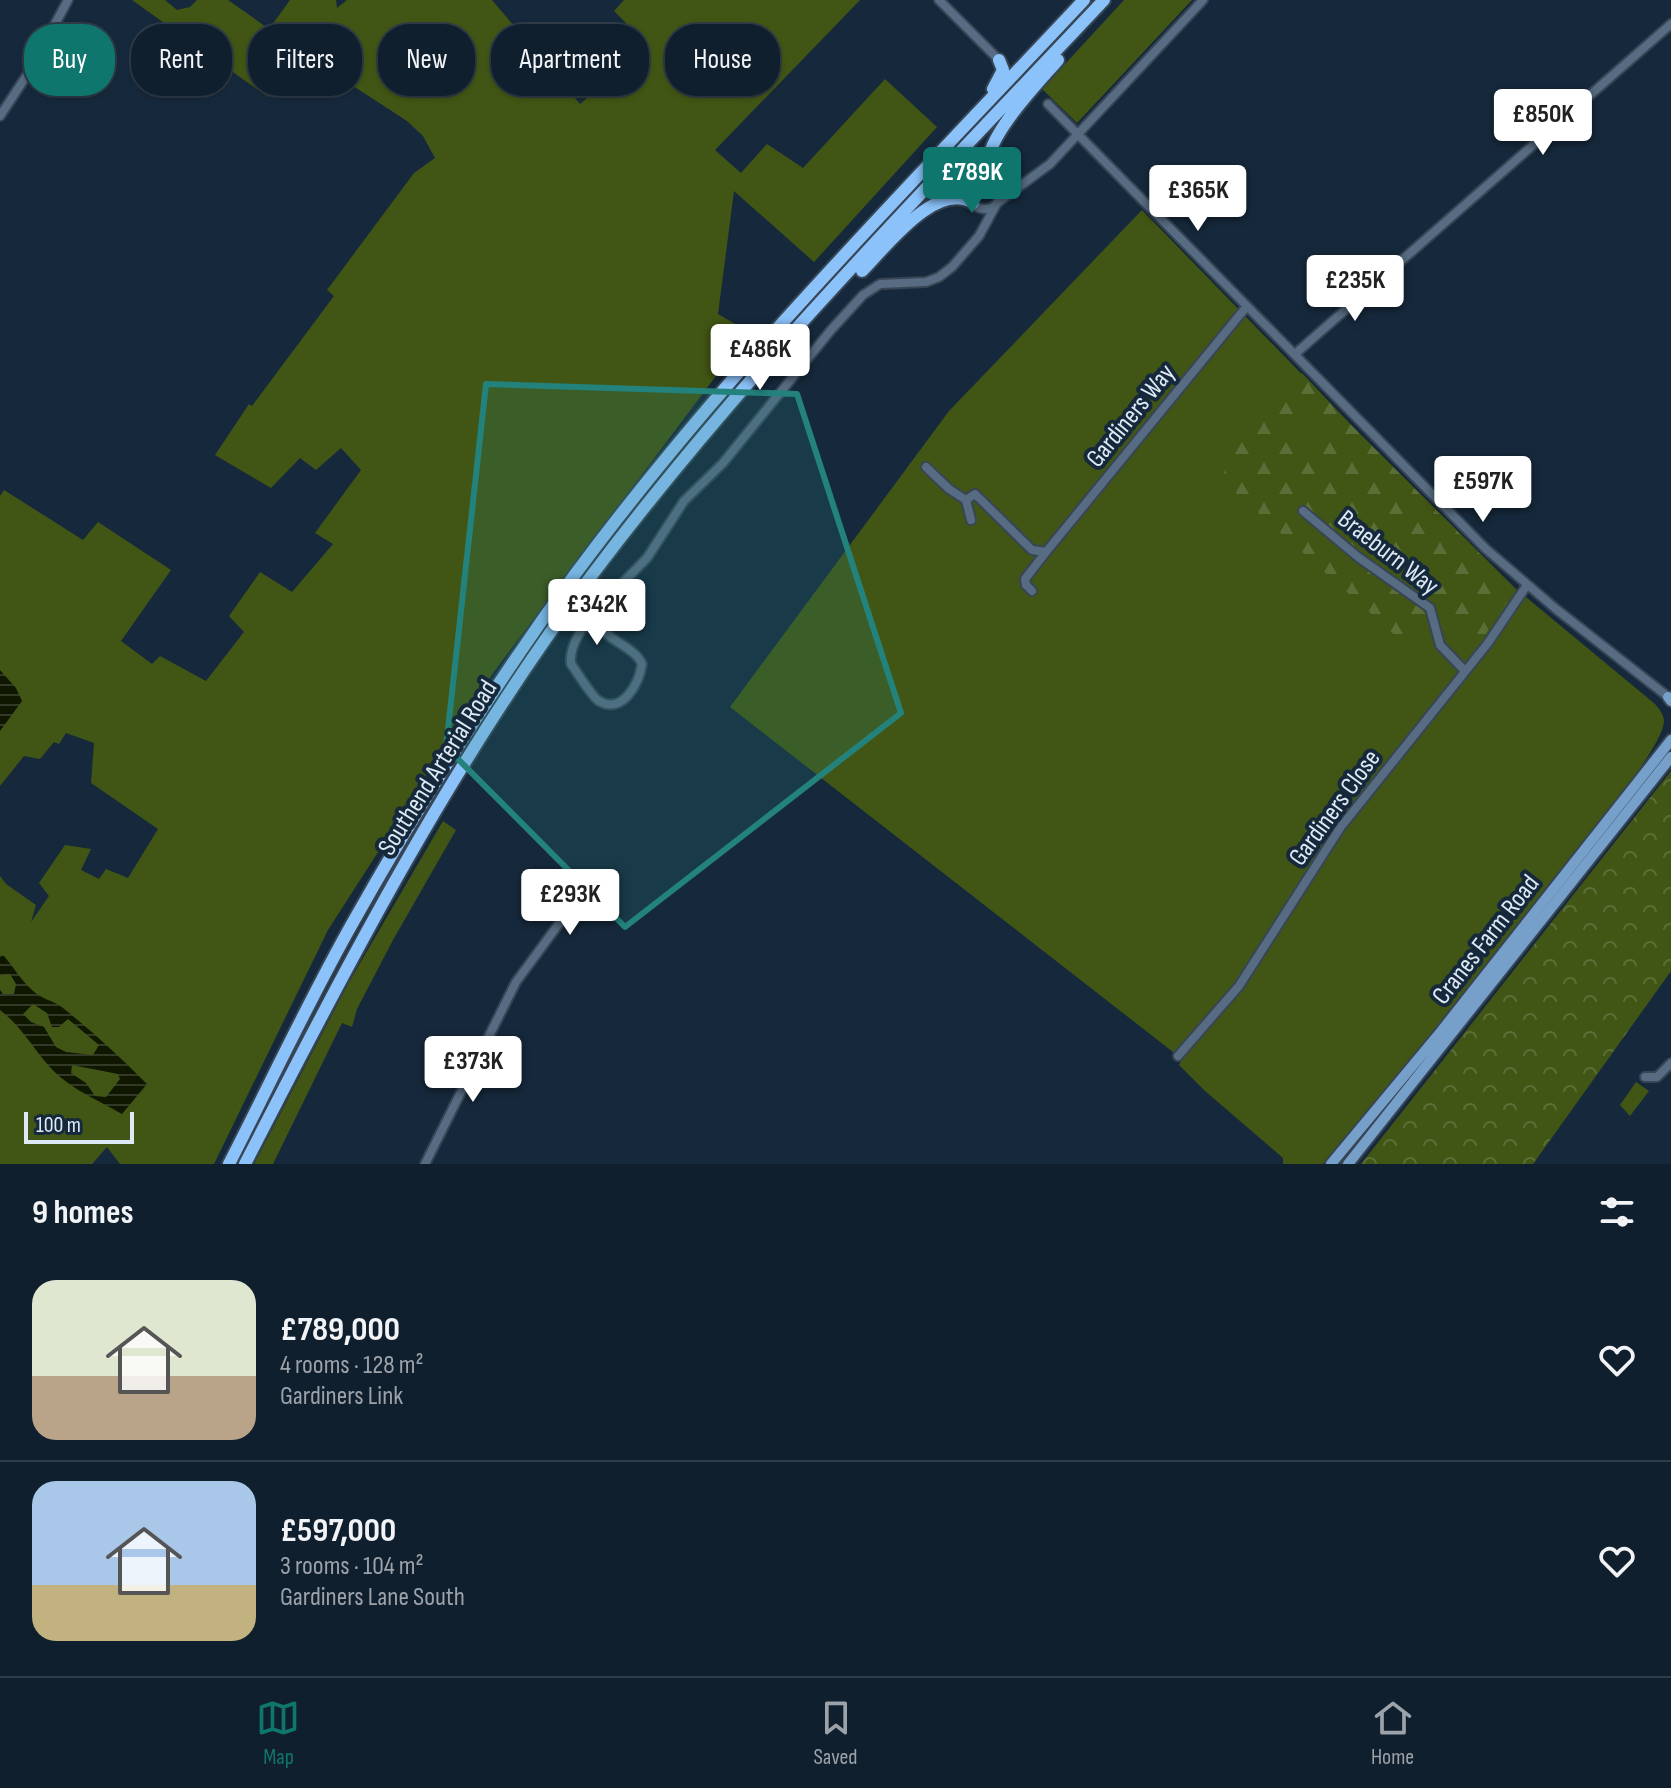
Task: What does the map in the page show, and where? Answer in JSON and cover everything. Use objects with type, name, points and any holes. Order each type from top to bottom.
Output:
[{"type":"highway","points":[[999,60],[1008,63],[1020,59],[1081,0]]},
{"type":"highway","name":"Southend Arterial Road","points":[[229,1164],[351,926],[423,801],[507,671],[577,573],[663,461],[753,355],[1081,0]]},
{"type":"highway","points":[[995,182],[988,163],[997,138],[1107,0]]},
{"type":"highway","name":"Southend Arterial Road","points":[[245,1164],[364,934],[473,748],[588,581],[674,470],[755,375],[1107,0]]},
{"type":"highway","points":[[906,191],[999,81],[1003,70],[999,60]]},
{"type":"highway","points":[[755,375],[924,209],[940,200],[954,197],[973,203]]},
{"type":"main road","points":[[1640,781],[1671,731]]},
{"type":"main road","name":"Cranes Farm Road","points":[[1331,1164],[1430,1046],[1671,740]]},
{"type":"main road","name":"Cranes Farm Road","points":[[1348,1164],[1671,757]]},
{"type":"street","points":[[0,116],[29,72],[68,0]]},
{"type":"street","points":[[939,0],[999,60]]},
{"type":"street","points":[[973,203],[985,209],[1029,182],[1079,135],[1203,0]]},
{"type":"street","points":[[1295,354],[1671,24]]},
{"type":"street","points":[[1048,104],[1486,549],[1670,699]]},
{"type":"street","points":[[973,244],[980,223],[979,211],[969,190],[974,181],[987,178],[1009,187],[1029,182]]},
{"type":"street","points":[[599,608],[596,617],[599,627],[636,654],[642,664],[633,690],[622,700],[611,703],[594,697],[570,660],[577,640],[599,608],[647,558],[684,501],[723,463],[863,295],[880,284],[918,284],[939,277],[952,267],[973,244],[997,203],[1000,191],[995,182]]},
{"type":"street","name":"Gardiners Way","points":[[1032,591],[1025,579],[1247,306]]},
{"type":"street","points":[[926,467],[966,500],[971,520]]},
{"type":"street","points":[[966,500],[975,494],[1032,550],[1046,552]]},
{"type":"street","name":"Braeburn Way","points":[[1303,511],[1358,557],[1430,608],[1440,645],[1465,671]]},
{"type":"street","name":"Gardiners Close","points":[[1178,1056],[1239,986],[1340,828],[1465,671],[1527,585]]},
{"type":"street","points":[[425,1164],[516,982],[572,906]]},
{"type":"street","points":[[1645,1077],[1657,1077],[1671,1063]]},
{"type":"highlighted area","points":[[486,384],[797,394],[901,713],[625,927],[446,747]]},
{"type":"green space","points":[[132,0],[165,0],[177,10],[190,7],[197,0],[228,0],[262,24],[248,24],[248,83],[232,71],[232,24],[166,24]]},
{"type":"green space","points":[[290,0],[336,0],[337,8],[347,0],[492,0],[512,24],[491,24],[491,96],[573,96],[580,104],[590,96],[649,96],[649,24],[627,24],[614,11],[624,0],[860,0],[780,83],[780,24],[665,24],[665,96],[767,96],[715,150],[741,173],[767,144],[803,168],[885,79],[937,127],[814,262],[734,191],[718,314],[749,332],[493,673],[328,930],[214,1164],[120,1164],[107,1147],[92,1164],[0,1164],[0,876],[6,884],[36,905],[31,922],[49,896],[39,883],[65,845],[91,849],[81,870],[99,879],[106,869],[128,878],[158,829],[91,783],[94,743],[66,733],[59,744],[54,742],[40,759],[24,756],[0,786],[0,496],[4,490],[83,540],[98,522],[171,570],[121,641],[152,664],[160,656],[206,681],[244,632],[229,616],[260,572],[292,592],[333,544],[315,533],[361,470],[341,448],[316,470],[300,458],[271,488],[215,455],[249,404],[252,406],[334,296],[327,290],[414,173],[435,158],[423,136],[407,121],[362,92],[362,24],[273,24]]},
{"type":"green space","points":[[1124,0],[1192,0],[1077,123],[1042,89]]},
{"type":"green space","points":[[1142,210],[1515,588],[1655,704],[1664,719],[1654,746],[1627,787],[1424,1043],[1323,1164],[1283,1164],[1283,1158],[1179,1065],[1182,1059],[730,707],[949,411]]},
{"type":"green space","points":[[1302,373],[1515,589],[1481,641],[1443,604],[1406,645],[1224,482],[1225,460]],"holes":[[[1315,406],[1337,429],[1313,453],[1291,430]]]},
{"type":"green space","points":[[1671,771],[1671,971],[1533,1164],[1361,1164]]},
{"type":"green space","points":[[443,821],[456,830],[393,940],[357,1009],[352,1027],[342,1023],[273,1164],[254,1164],[349,982]]},
{"type":"green space","points":[[1636,1082],[1649,1091],[1630,1116],[1620,1105]]},
{"type":"shaded area","points":[[0,670],[16,688],[22,701],[0,731]]},
{"type":"shaded area","points":[[3,955],[35,993],[74,1017],[147,1084],[122,1114],[57,1074],[0,1010],[0,990],[3,994],[14,994],[16,984],[10,974],[0,975],[0,957]],"holes":[[[33,1004],[47,1013],[52,1027],[59,1027],[68,1019],[99,1045],[93,1055],[66,1052],[56,1047],[44,1027],[31,1022],[23,1014]],[[72,1065],[118,1074],[120,1079],[106,1097],[95,1096],[86,1083],[71,1073]]]}]
